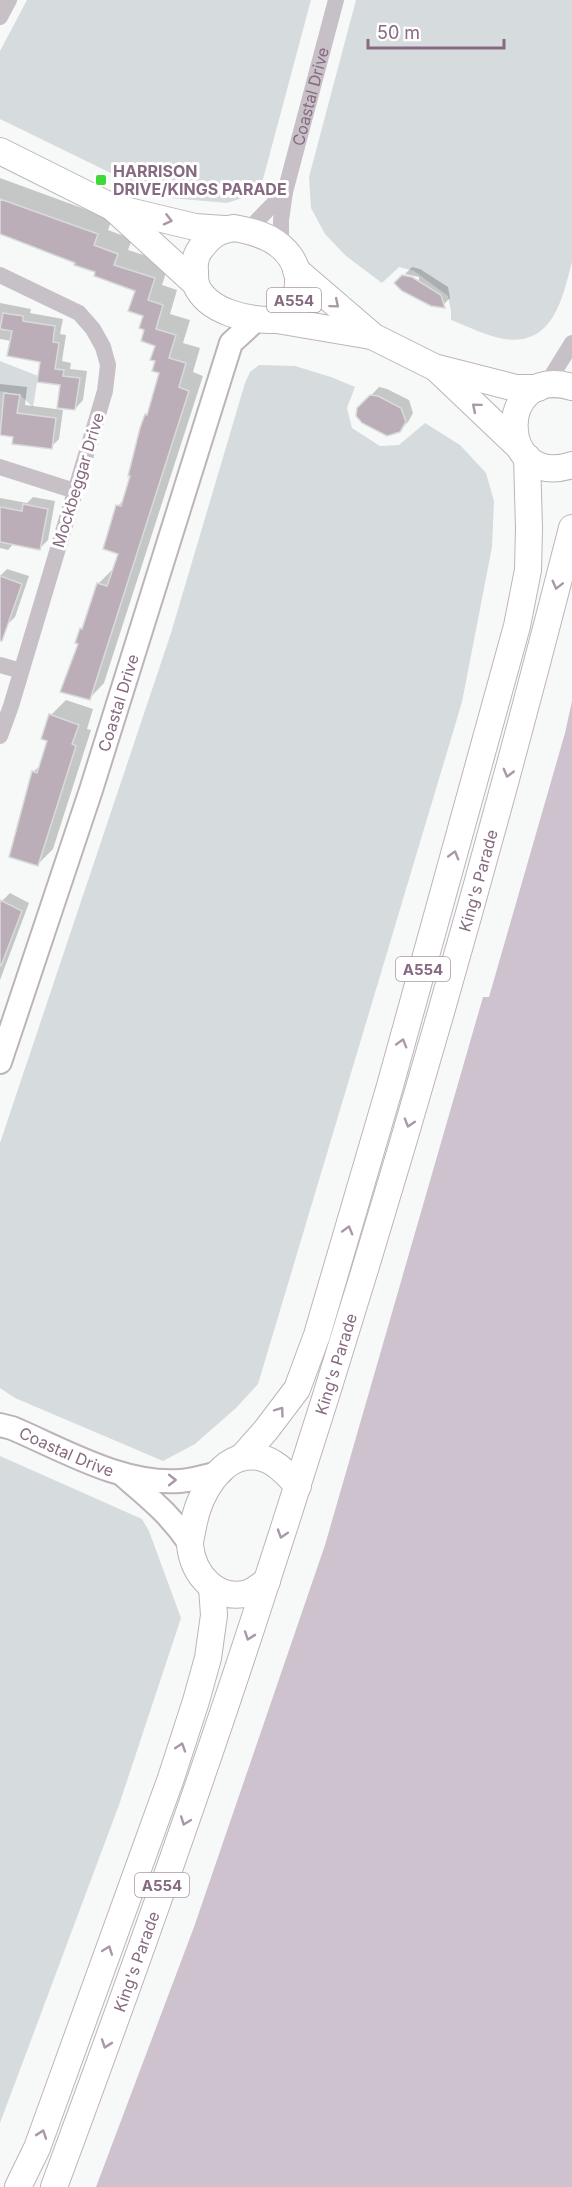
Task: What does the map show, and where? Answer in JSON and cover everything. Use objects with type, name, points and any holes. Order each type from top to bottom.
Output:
[{"type":"main road","name":"A554","points":[[0,151],[112,207],[195,227],[236,230],[271,240],[289,256],[299,282],[294,302],[267,320]]},
{"type":"main road","name":"A554","points":[[112,207],[196,284],[212,304],[237,315],[374,337]]},
{"type":"main road","points":[[196,284],[194,264],[197,252],[213,234],[236,230]]},
{"type":"main road","name":"A554","points":[[296,270],[374,337],[434,367],[516,388],[542,386]]},
{"type":"main road","name":"A554","points":[[434,367],[523,452]]},
{"type":"main road","points":[[542,386],[559,384],[572,387]]},
{"type":"main road","name":"King's Parade","points":[[243,1456],[297,1389],[317,1335],[390,1086],[517,626],[528,570],[529,528],[523,452],[514,426],[519,406],[527,395],[542,386]]},
{"type":"main road","points":[[523,452],[537,465],[562,468],[572,465]]},
{"type":"main road","name":"King's Parade","points":[[54,2187],[212,1744],[346,1334],[487,854],[572,528]]},
{"type":"main road","name":"A554","points":[[212,1587],[196,1570],[190,1544],[201,1498],[221,1472],[243,1456]]},
{"type":"main road","points":[[243,1456],[259,1457],[273,1462],[298,1486]]},
{"type":"main road","points":[[212,1587],[223,1594],[248,1593],[267,1581]]},
{"type":"main road","name":"King's Parade","points":[[18,2187],[38,2148],[171,1778],[207,1658],[214,1615],[212,1587]]},
{"type":"street","points":[[0,17],[9,0]]},
{"type":"street","name":"Coastal Drive","points":[[281,247],[281,220],[285,192],[336,0]]},
{"type":"street","points":[[236,230],[285,192]]},
{"type":"street","name":"Mockbeggar Drive","points":[[0,275],[80,313],[93,329],[103,347],[108,365],[105,391],[0,736]]},
{"type":"street","points":[[212,304],[231,344]]},
{"type":"street","name":"Coastal Drive","points":[[0,1062],[90,789],[231,344],[267,320]]},
{"type":"street","points":[[542,386],[572,343]]},
{"type":"street","points":[[0,467],[75,491]]},
{"type":"street","points":[[0,665],[21,671]]},
{"type":"street","name":"Coastal Drive","points":[[4,1424],[123,1475],[152,1480],[180,1481],[221,1472]]},
{"type":"street","name":"Coastal Drive","points":[[123,1475],[159,1505],[175,1522],[190,1544]]},
{"type":"shaded area","points":[[27,0],[311,0],[262,183],[251,195],[227,203],[160,197],[0,119],[0,51]]},
{"type":"shaded area","points":[[356,0],[572,0],[572,262],[564,291],[553,317],[534,335],[521,339],[497,338],[451,320],[448,296],[414,271],[399,267],[382,283],[346,256],[325,234],[311,208],[309,177]]},
{"type":"shaded area","points":[[0,361],[38,376],[33,407],[20,395],[0,391]]},
{"type":"shaded area","points":[[259,365],[295,366],[355,387],[347,408],[352,428],[380,446],[399,445],[425,423],[460,445],[486,473],[494,501],[492,547],[462,702],[258,1384],[236,1408],[195,1444],[163,1461],[15,1398],[0,1388],[0,1143],[171,633],[245,383],[250,372]]},
{"type":"shaded area","points":[[572,701],[572,2187],[96,2187],[194,1927],[325,1545],[483,997],[489,997],[565,733]]},
{"type":"shaded area","points":[[0,1456],[142,1519],[149,1531],[181,1618],[119,1805],[0,2123]]},
{"type":"building","points":[[0,199],[98,234],[94,245],[118,254],[114,265],[155,278],[148,300],[163,305],[156,329],[176,335],[169,358],[186,363],[179,387],[189,391],[90,700],[60,692],[97,583],[107,586],[118,554],[103,549],[116,505],[121,506],[140,428],[145,414],[147,415],[159,373],[152,371],[155,361],[150,360],[155,346],[141,341],[144,330],[139,328],[143,316],[128,311],[135,291],[94,276],[95,272],[74,265],[75,263],[0,234]]},
{"type":"building","points":[[402,275],[412,277],[441,295],[445,308],[431,306],[402,291],[394,283]]},
{"type":"building","points":[[3,313],[23,316],[23,321],[55,326],[53,342],[59,343],[55,369],[64,370],[63,376],[80,378],[75,410],[57,408],[60,385],[37,382],[40,362],[7,356],[12,331],[0,329]]},
{"type":"building","points":[[4,393],[20,395],[17,413],[56,418],[52,449],[12,444],[13,437],[0,435]]},
{"type":"building","points":[[370,395],[378,396],[401,408],[406,422],[400,432],[387,436],[362,423],[356,416],[357,408]]},
{"type":"building","points":[[23,504],[48,509],[40,550],[0,542],[0,507],[22,511]]},
{"type":"building","points":[[0,576],[22,584],[2,641],[0,641]]},
{"type":"building","points":[[49,714],[79,725],[72,744],[76,746],[38,866],[9,857],[32,771],[37,773],[47,741],[41,739]]},
{"type":"building","points":[[0,900],[22,911],[1,966],[0,966]]},
{"type":"place","name":"HARRISON DRIVE/KINGS PARADE","points":[[101,180]]}]
